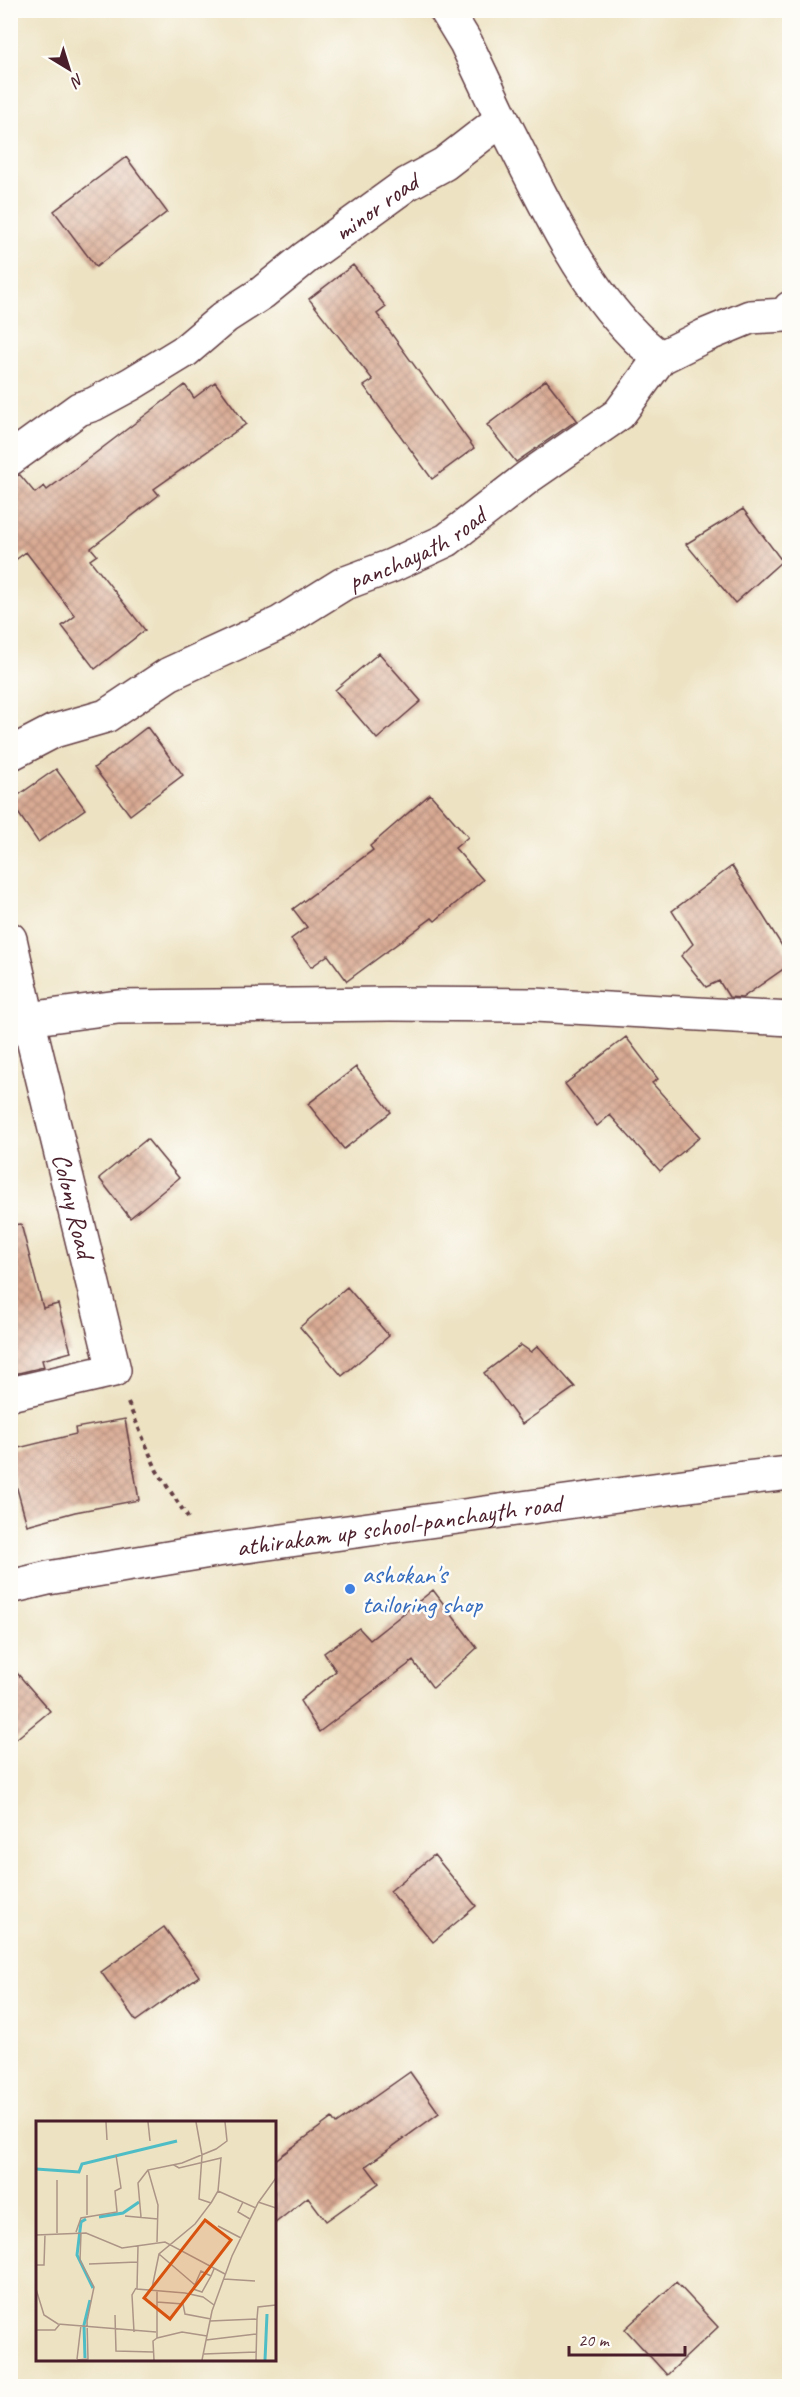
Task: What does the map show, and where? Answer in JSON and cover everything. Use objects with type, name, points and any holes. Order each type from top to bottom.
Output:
[{"type":"street","points":[[446,10],[466,43],[557,226],[596,288],[632,333],[660,358]]},
{"type":"street","name":"minor road","points":[[10,459],[79,409],[94,404],[131,384],[185,351],[225,317],[262,293],[305,258],[407,184],[444,164],[502,119]]},
{"type":"street","name":"panchayath road","points":[[10,754],[54,731],[106,716],[169,674],[280,623],[343,584],[391,566],[447,540],[528,477],[619,414],[660,358],[750,317],[788,315]]},
{"type":"street","name":"Colony Road","points":[[10,939],[114,1370]]},
{"type":"street","points":[[28,1019],[118,1007],[391,1004],[535,1005],[789,1019]]},
{"type":"street","points":[[10,1394],[114,1370]]},
{"type":"street","name":"athirakam up school-panchayth road","points":[[10,1587],[48,1578],[210,1551],[719,1480],[789,1473]]},
{"type":"path","points":[[114,1370],[157,1471],[210,1551]]},
{"type":"building","points":[[126,157],[167,212],[96,267],[54,211]]},
{"type":"building","points":[[353,265],[386,307],[377,314],[474,448],[432,479],[364,386],[373,380],[309,299]]},
{"type":"building","points":[[546,380],[577,420],[516,462],[487,425]]},
{"type":"building","points":[[215,382],[246,424],[154,489],[159,495],[91,548],[97,555],[90,560],[145,630],[95,669],[62,626],[75,616],[26,552],[10,564],[10,477],[20,475],[35,493],[44,486],[47,490],[185,385],[194,398]]},
{"type":"building","points":[[743,509],[782,561],[735,603],[686,544]]},
{"type":"building","points":[[379,653],[421,701],[377,739],[335,690]]},
{"type":"building","points":[[147,727],[183,775],[130,815],[94,768]]},
{"type":"building","points":[[56,769],[85,809],[38,842],[10,801]]},
{"type":"building","points":[[430,794],[468,837],[455,848],[483,880],[435,921],[432,918],[347,981],[328,955],[311,967],[291,939],[307,927],[293,909],[373,850],[370,846]]},
{"type":"building","points":[[732,866],[789,957],[789,965],[742,998],[729,997],[719,981],[706,987],[681,956],[693,944],[672,911]]},
{"type":"building","points":[[626,1037],[658,1079],[652,1083],[700,1137],[660,1171],[610,1115],[597,1126],[565,1084]]},
{"type":"building","points":[[356,1067],[391,1112],[344,1149],[308,1104]]},
{"type":"building","points":[[147,1139],[179,1178],[130,1218],[99,1178]]},
{"type":"building","points":[[21,1224],[43,1308],[58,1304],[71,1352],[42,1360],[44,1367],[10,1375],[10,1225]]},
{"type":"building","points":[[347,1287],[389,1336],[342,1376],[300,1327]]},
{"type":"building","points":[[521,1345],[531,1352],[538,1346],[575,1387],[522,1424],[484,1373]]},
{"type":"building","points":[[125,1419],[139,1500],[75,1512],[27,1525],[10,1463],[10,1450],[76,1434],[75,1428]]},
{"type":"building","points":[[433,1590],[477,1648],[433,1688],[413,1661],[319,1732],[300,1701],[336,1671],[324,1653],[359,1628],[370,1640]]},
{"type":"building","points":[[10,1665],[50,1711],[10,1744]]},
{"type":"building","points":[[434,1855],[476,1906],[433,1942],[390,1891]]},
{"type":"building","points":[[164,1927],[199,1976],[136,2021],[101,1972]]},
{"type":"building","points":[[410,2072],[439,2113],[366,2166],[379,2183],[326,2221],[308,2197],[276,2222],[276,2160],[332,2118],[336,2124]]},
{"type":"building","points":[[676,2282],[718,2327],[667,2375],[625,2329]]},
{"type":"place","name":"ashokan's tailoring shop","points":[[350,1589]]}]
